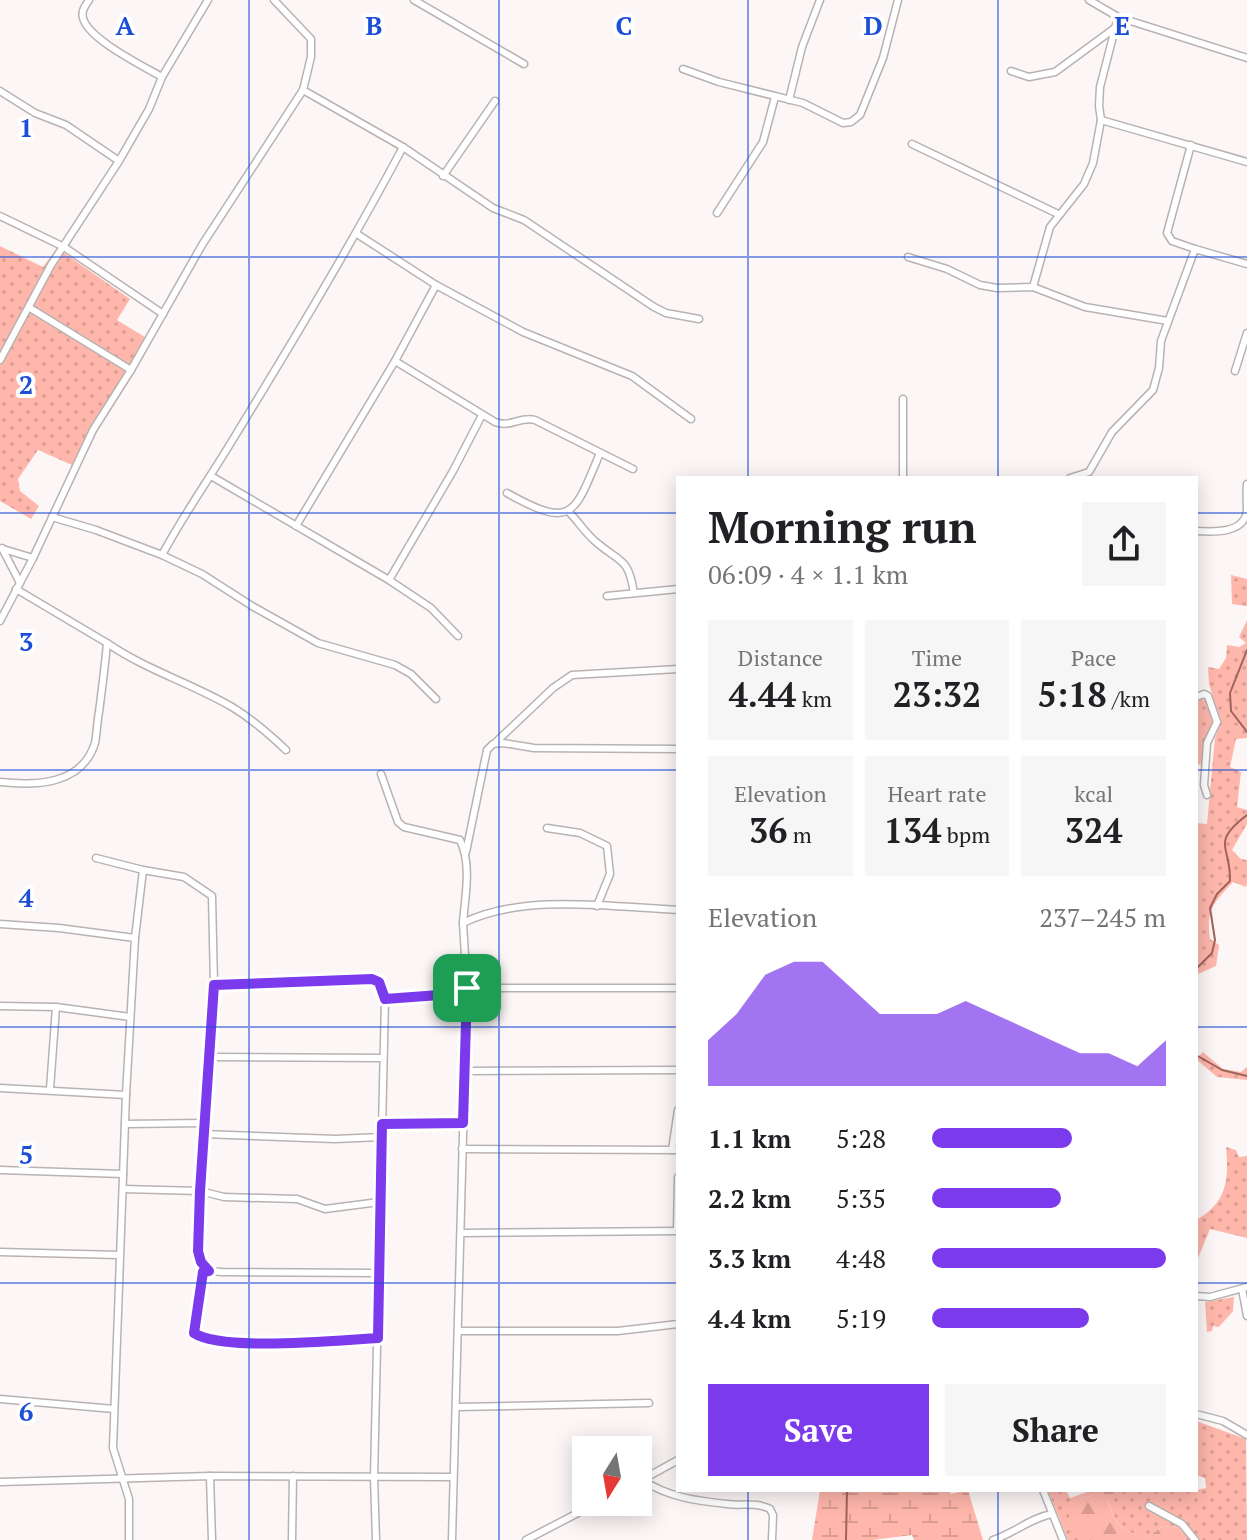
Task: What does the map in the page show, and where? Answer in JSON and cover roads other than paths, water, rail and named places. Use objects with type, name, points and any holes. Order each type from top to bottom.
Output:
[{"type":"street","points":[[89,0],[82,13],[89,29],[104,42],[162,77]]},
{"type":"street","points":[[0,360],[40,285],[119,161],[149,109],[162,77],[208,0]]},
{"type":"street","points":[[0,621],[93,430],[202,245],[303,90],[311,57],[311,39],[274,0]]},
{"type":"street","points":[[414,0],[524,64]]},
{"type":"street","points":[[789,100],[802,47],[820,0]]},
{"type":"street","points":[[683,69],[803,103],[843,123],[857,119],[883,58],[898,0]]},
{"type":"street","points":[[1089,0],[1118,17],[1247,58]]},
{"type":"street","points":[[1033,287],[1050,227],[1084,184],[1093,163],[1101,120],[1100,87],[1118,17]]},
{"type":"street","points":[[1011,71],[1029,77],[1055,72],[1115,28]]},
{"type":"street","points":[[303,90],[403,147],[493,208],[524,220],[654,307],[666,313],[699,319]]},
{"type":"street","points":[[0,91],[35,113],[66,125],[119,161]]},
{"type":"street","points":[[717,213],[763,142],[775,97]]},
{"type":"street","points":[[443,176],[495,101]]},
{"type":"street","points":[[1101,120],[1247,162]]},
{"type":"street","points":[[912,144],[1058,214]]},
{"type":"street","points":[[1191,145],[1167,233],[1172,241],[1247,264]]},
{"type":"street","points":[[162,555],[357,234],[403,147]]},
{"type":"street","points":[[0,216],[64,247],[163,314]]},
{"type":"street","points":[[357,234],[436,285],[523,332],[632,376],[691,419]]},
{"type":"street","points":[[1091,475],[1112,432],[1153,390],[1161,341],[1195,249]]},
{"type":"street","points":[[908,257],[947,269],[980,285],[1033,287],[1101,311],[1168,321]]},
{"type":"street","points":[[296,526],[395,361],[436,285]]},
{"type":"street","points":[[30,308],[131,370]]},
{"type":"street","points":[[1235,371],[1247,333]]},
{"type":"street","points":[[395,361],[504,426],[527,418],[535,420],[633,469]]},
{"type":"street","points":[[903,399],[903,476]]},
{"type":"street","points":[[389,580],[482,415]]},
{"type":"street","points":[[507,493],[547,513],[559,515],[569,512],[580,500],[600,453]]},
{"type":"street","points":[[211,476],[389,580],[431,608],[458,636]]},
{"type":"street","points":[[1198,531],[1223,532],[1241,522],[1246,515],[1247,484]]},
{"type":"street","points":[[569,512],[595,542],[620,558],[631,575],[634,593]]},
{"type":"street","points":[[52,517],[162,555],[202,574],[318,643],[395,665],[411,674],[436,699]]},
{"type":"street","points":[[1,548],[33,558]]},
{"type":"street","points":[[1,548],[18,586],[128,657],[231,707],[261,727],[286,750]]},
{"type":"street","points":[[607,596],[676,589]]},
{"type":"street","points":[[0,782],[43,784],[61,780],[87,759],[95,742],[107,643]]},
{"type":"street","points":[[452,1540],[467,988],[463,923],[466,852],[487,750],[553,688],[572,675],[676,669]]},
{"type":"street","points":[[1198,696],[1208,696],[1216,717],[1207,743],[1204,785],[1207,795]]},
{"type":"street","points":[[493,744],[534,748],[676,749]]},
{"type":"street","points":[[381,774],[398,822],[411,830],[460,840],[466,852]]},
{"type":"street","points":[[547,828],[580,833],[607,846],[610,874],[597,906]]},
{"type":"street","points":[[96,858],[184,877],[212,896],[214,985],[198,1251],[201,1262],[209,1271]]},
{"type":"street","points":[[129,1540],[129,1499],[113,1448],[130,1017],[143,870]]},
{"type":"street","points":[[463,923],[483,913],[518,905],[676,910]]},
{"type":"street","points":[[0,924],[135,938]]},
{"type":"street","points":[[214,985],[372,979],[379,982],[385,999],[374,1477],[376,1540]]},
{"type":"street","points":[[385,999],[453,994],[467,988],[676,988]]},
{"type":"street","points":[[0,1006],[56,1007],[130,1017]]},
{"type":"street","points":[[50,1089],[56,1007]]},
{"type":"street","points":[[209,1057],[382,1058]]},
{"type":"street","points":[[464,1071],[676,1070]]},
{"type":"street","points":[[0,1088],[126,1095]]},
{"type":"street","points":[[125,1124],[205,1123]]},
{"type":"street","points":[[382,1124],[463,1123]]},
{"type":"street","points":[[204,1134],[335,1139],[382,1137]]},
{"type":"street","points":[[462,1149],[675,1150]]},
{"type":"street","points":[[0,1170],[123,1174]]},
{"type":"street","points":[[123,1189],[200,1191],[224,1197],[297,1199],[325,1209],[379,1202]]},
{"type":"street","points":[[462,1233],[676,1230]]},
{"type":"street","points":[[0,1252],[119,1255]]},
{"type":"street","points":[[378,1338],[257,1343],[202,1338],[194,1333],[194,1324],[203,1272],[379,1273]]},
{"type":"street","points":[[1198,1296],[1210,1297],[1244,1288],[1247,1316]]},
{"type":"street","points":[[458,1331],[618,1331],[676,1324]]},
{"type":"street","points":[[0,1399],[114,1409]]},
{"type":"street","points":[[457,1407],[649,1403]]},
{"type":"street","points":[[1198,1415],[1223,1421],[1247,1435]]},
{"type":"street","points":[[652,1474],[676,1461]]},
{"type":"street","points":[[0,1482],[210,1476],[453,1477]]},
{"type":"street","points":[[210,1476],[212,1540]]},
{"type":"street","points":[[292,1540],[293,1476]]},
{"type":"street","points":[[652,1487],[684,1498],[770,1509],[773,1515],[772,1540]]},
{"type":"street","points":[[1044,1492],[1063,1540]]},
{"type":"street","points":[[1149,1506],[1182,1524],[1195,1540]]},
{"type":"street","points":[[993,1540],[1017,1532],[1035,1518],[1052,1514]]},
{"type":"street","points":[[526,1540],[572,1516]]},
{"type":"waterway","points":[[1247,650],[1230,693],[1231,711],[1247,732]]},
{"type":"waterway","points":[[1198,967],[1212,953],[1215,940],[1210,908],[1217,894],[1230,881],[1226,839],[1247,815]]},
{"type":"waterway","points":[[1198,1056],[1222,1070],[1247,1076]]},
{"type":"waterway","points":[[846,1540],[847,1492]]}]
